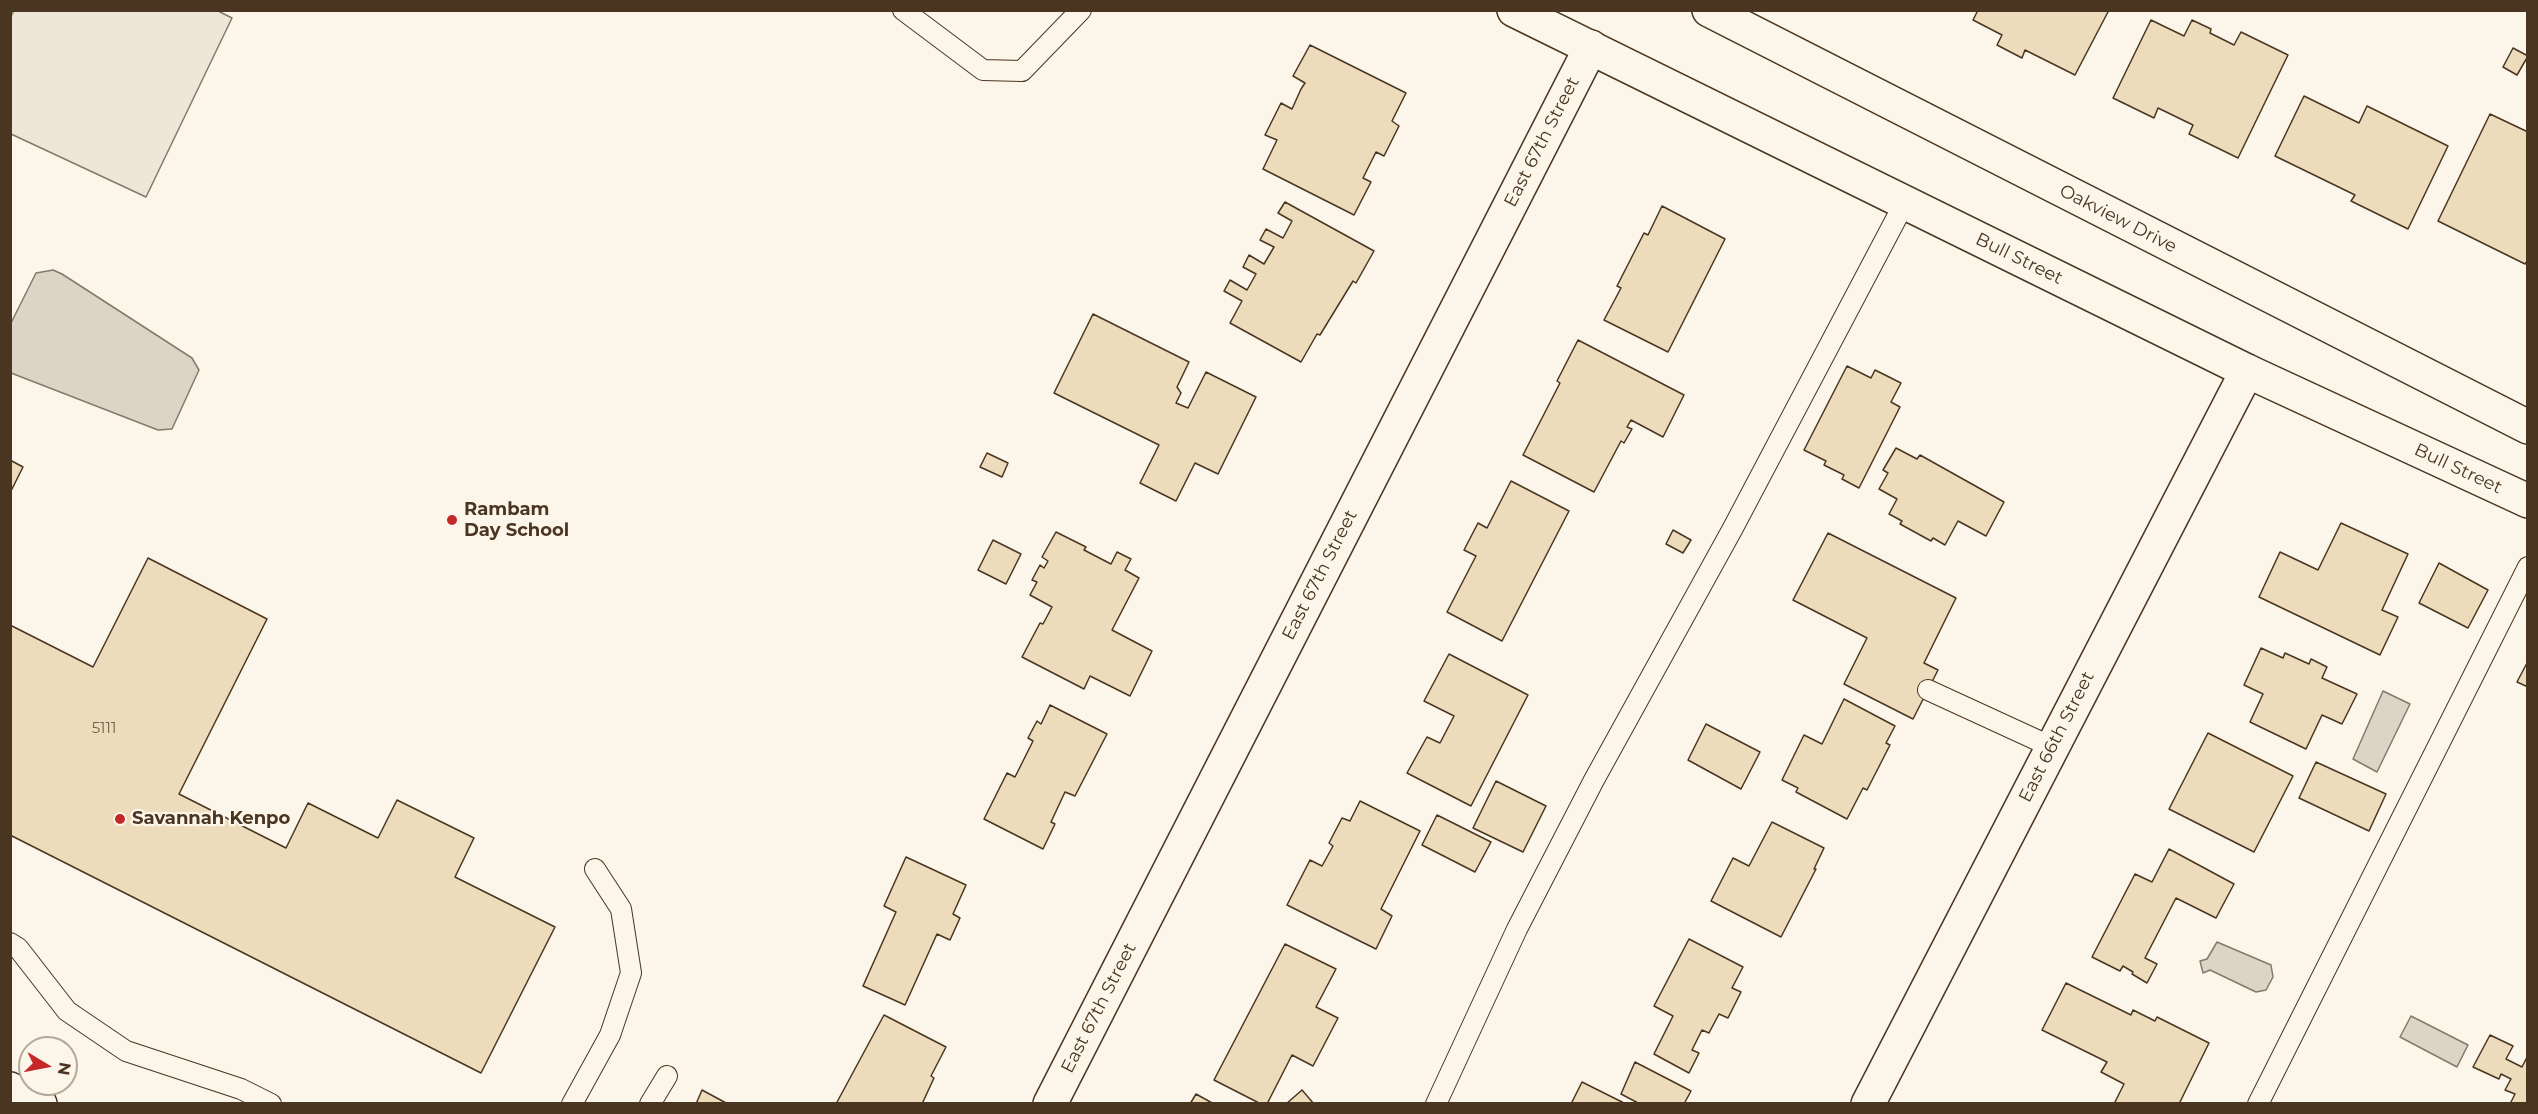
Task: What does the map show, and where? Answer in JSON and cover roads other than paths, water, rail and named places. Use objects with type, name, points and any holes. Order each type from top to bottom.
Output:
[{"type":"street","name":"Bull Street","points":[[1514,10],[2247,371],[2528,501]]},
{"type":"street","name":"Oakview Drive","points":[[1709,10],[2528,426]]},
{"type":"street","name":"East 67th Street","points":[[1050,1104],[1591,46]]},
{"type":"street","name":"East 66th Street","points":[[1868,1104],[2247,371]]},
{"type":"street","points":[[10,1089],[40,1104]]},
{"type":"lane","points":[[903,10],[983,70],[1022,71],[1081,10]]},
{"type":"lane","points":[[1436,1104],[1517,929],[1594,780],[1733,528],[1905,202]]},
{"type":"lane","points":[[2258,1104],[2528,567]]},
{"type":"lane","points":[[1928,690],[2052,747]]},
{"type":"lane","points":[[572,1104],[610,1035],[631,973],[621,909],[595,869]]},
{"type":"lane","points":[[10,943],[18,948],[67,1011],[126,1050],[241,1089],[271,1104]]},
{"type":"lane","points":[[650,1104],[668,1076]]},
{"type":"place","name":"Rambam Day School","points":[[452,520]]},
{"type":"place","name":"Savannah Kenpo","points":[[120,819]]}]
